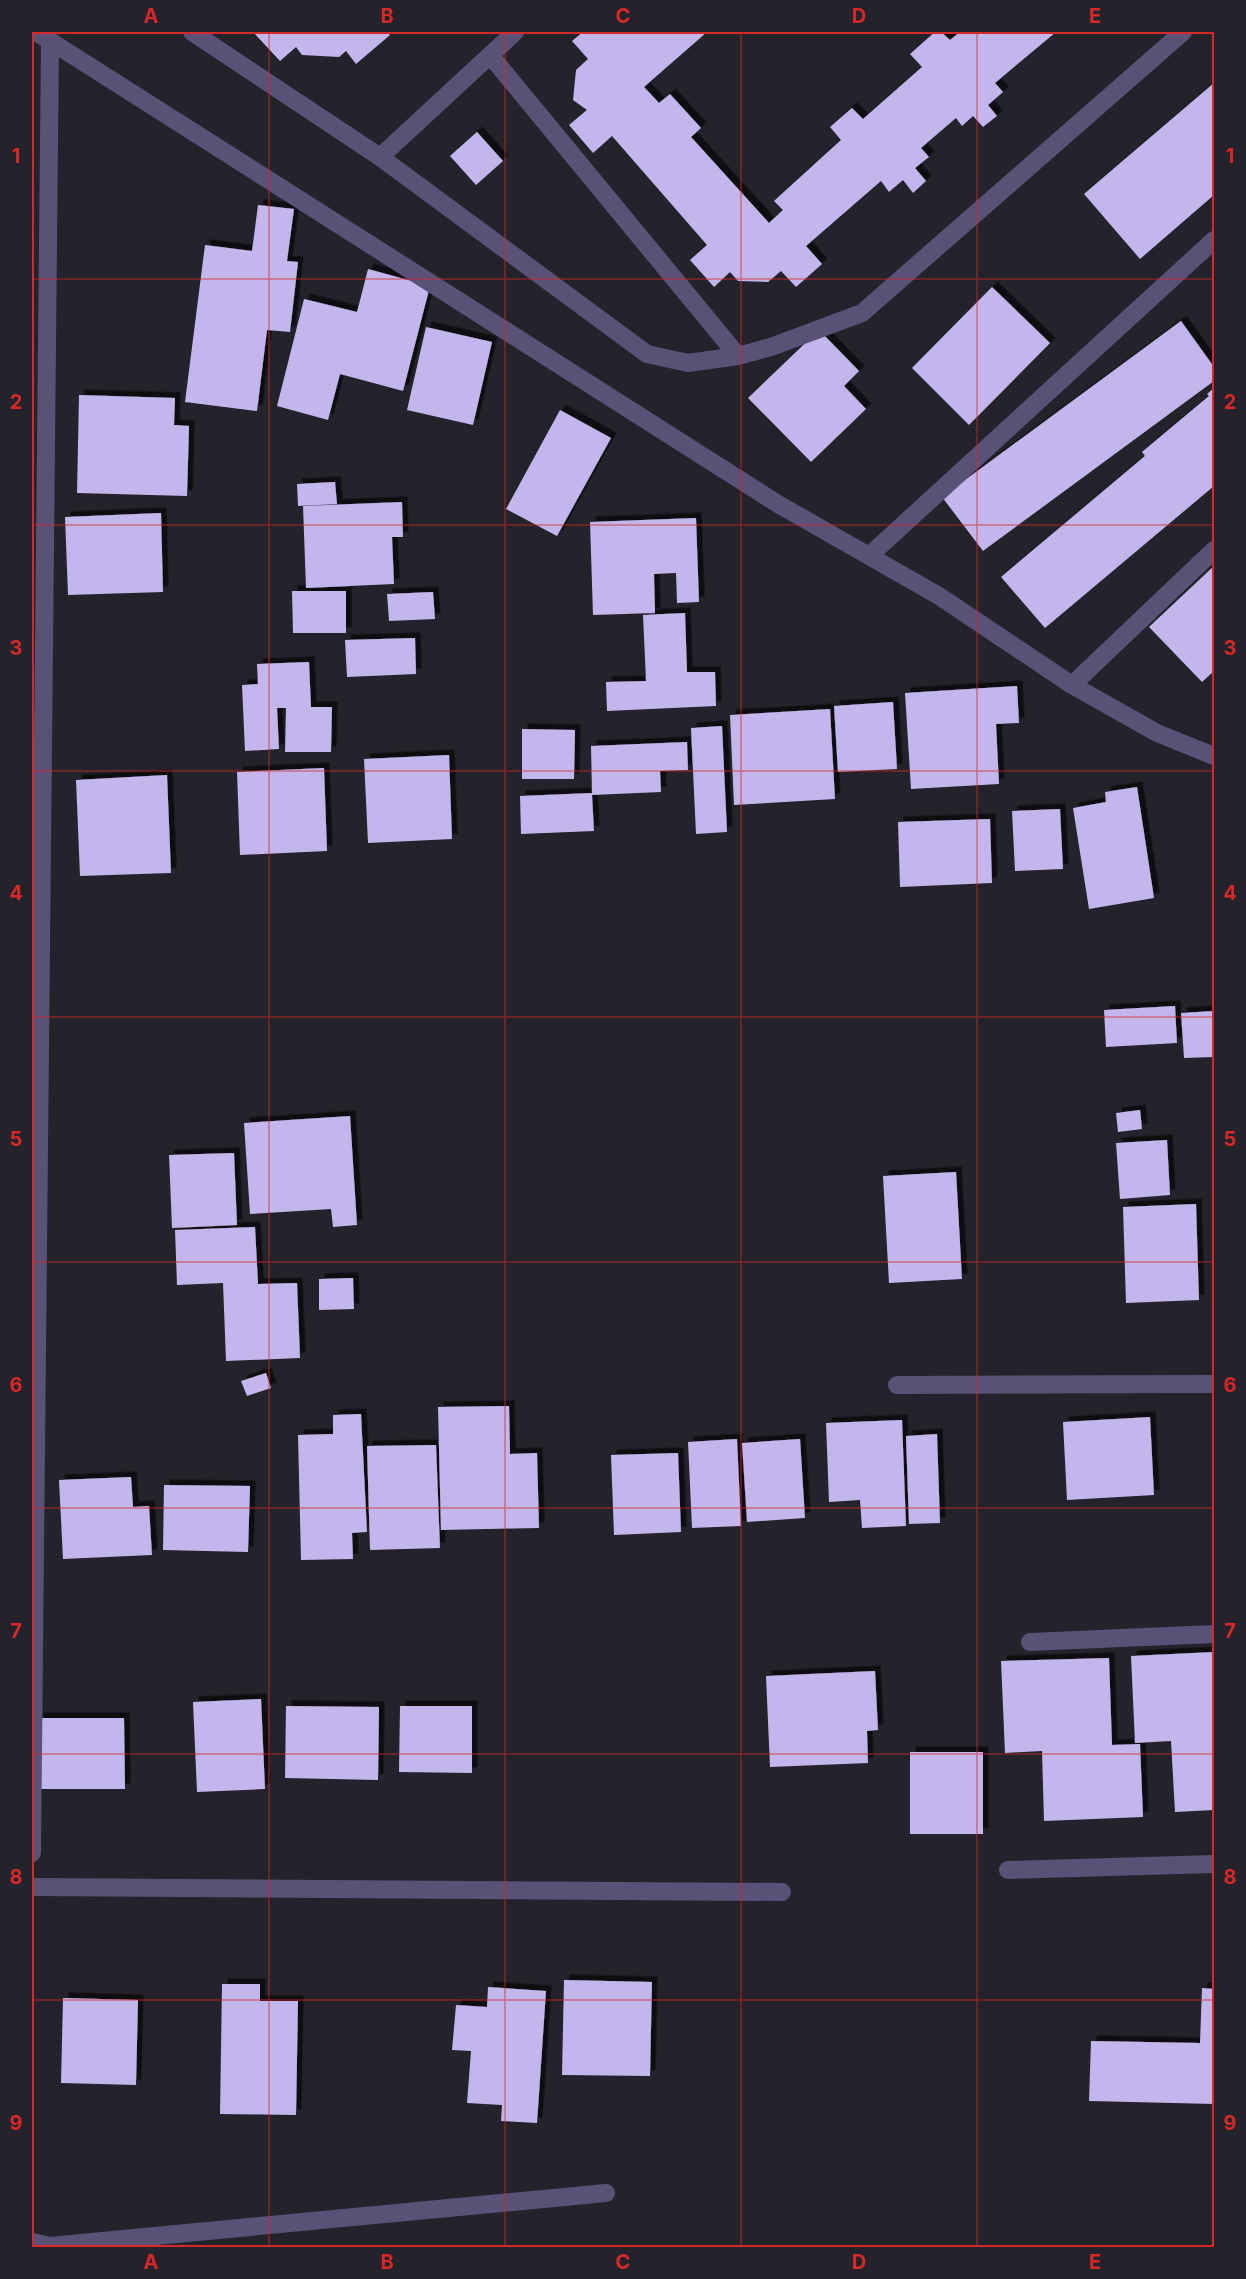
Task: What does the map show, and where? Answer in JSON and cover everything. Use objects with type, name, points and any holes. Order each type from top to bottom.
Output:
[{"type":"street","points":[[192,32],[380,157],[647,354],[688,363],[738,356],[771,347],[862,313],[1183,32]]},
{"type":"street","points":[[380,157],[515,32]]},
{"type":"street","points":[[43,37],[778,504],[939,596],[1072,685],[1157,733],[1215,756]]},
{"type":"street","points":[[32,1853],[43,37]]},
{"type":"street","points":[[490,55],[738,356]]},
{"type":"street","points":[[870,555],[1215,240]]},
{"type":"street","points":[[1072,685],[1215,550]]},
{"type":"street","points":[[897,1385],[1215,1384]]},
{"type":"street","points":[[1030,1642],[1215,1634]]},
{"type":"street","points":[[1008,1870],[1215,1864]]},
{"type":"street","points":[[32,1887],[782,1892]]},
{"type":"street","points":[[32,2242],[50,2246],[606,2193]]},
{"type":"building","points":[[253,32],[387,32],[390,35],[356,64],[346,51],[339,57],[302,55],[296,47],[280,61]]},
{"type":"building","points":[[583,32],[707,32],[644,87],[659,103],[670,94],[701,128],[691,137],[769,223],[783,210],[774,201],[841,140],[830,127],[852,108],[863,119],[922,67],[910,54],[935,32],[941,32],[950,40],[960,32],[1056,32],[995,83],[1003,92],[988,105],[997,116],[983,127],[973,116],[962,126],[956,118],[921,148],[929,157],[915,168],[926,181],[913,193],[903,180],[889,192],[881,181],[806,246],[822,264],[796,287],[781,271],[768,282],[738,281],[730,272],[714,287],[690,260],[707,245],[612,136],[593,153],[569,125],[587,110],[573,100],[576,70],[588,59],[572,41]]},
{"type":"building","points":[[1214,83],[1214,195],[1140,259],[1084,194]]},
{"type":"building","points":[[477,132],[503,161],[476,185],[450,156]]},
{"type":"building","points":[[258,205],[294,209],[287,261],[298,262],[290,332],[267,330],[257,411],[185,402],[205,245],[252,251]]},
{"type":"building","points":[[368,269],[430,286],[403,391],[340,374],[328,420],[277,406],[304,299],[357,312]]},
{"type":"building","points":[[992,287],[1050,343],[969,425],[912,368]]},
{"type":"building","points":[[1181,321],[1214,367],[1214,381],[983,551],[942,497]]},
{"type":"building","points":[[426,327],[492,342],[473,425],[407,410]]},
{"type":"building","points":[[819,330],[859,371],[844,386],[866,409],[811,462],[748,398]]},
{"type":"building","points":[[1214,388],[1214,486],[1045,628],[1001,577],[1145,456],[1142,452],[1209,396],[1207,394]]},
{"type":"building","points":[[79,395],[175,398],[174,425],[189,426],[187,496],[77,493]]},
{"type":"building","points":[[560,410],[611,438],[557,536],[506,509]]},
{"type":"building","points":[[335,482],[337,504],[298,506],[297,484]]},
{"type":"building","points":[[402,502],[403,537],[392,537],[394,584],[306,588],[303,506]]},
{"type":"building","points":[[161,513],[163,592],[68,595],[65,517]]},
{"type":"building","points":[[696,518],[699,602],[677,603],[676,573],[654,574],[655,613],[593,615],[590,522]]},
{"type":"building","points":[[1214,566],[1214,671],[1202,682],[1149,627]]},
{"type":"building","points":[[292,591],[346,591],[346,633],[293,633]]},
{"type":"building","points":[[433,592],[435,619],[389,621],[387,594]]},
{"type":"building","points":[[685,613],[687,672],[715,672],[716,706],[607,711],[606,682],[646,681],[643,615]]},
{"type":"building","points":[[415,638],[416,674],[347,677],[345,640]]},
{"type":"building","points":[[309,662],[311,707],[332,707],[331,752],[285,752],[286,708],[277,708],[279,749],[245,751],[242,685],[258,684],[257,664]]},
{"type":"building","points":[[1017,686],[1019,723],[996,724],[999,784],[911,789],[905,693]]},
{"type":"building","points":[[893,702],[897,769],[838,772],[834,706]]},
{"type":"building","points":[[830,709],[835,799],[734,805],[730,715]]},
{"type":"building","points":[[722,726],[727,832],[696,834],[691,728]]},
{"type":"building","points":[[522,729],[575,730],[574,779],[522,779]]},
{"type":"building","points":[[687,742],[688,770],[660,771],[661,792],[592,795],[594,831],[521,834],[520,796],[592,793],[591,746]]},
{"type":"building","points":[[449,755],[452,839],[368,843],[364,759]]},
{"type":"building","points":[[324,768],[327,851],[240,855],[237,772]]},
{"type":"building","points":[[167,775],[171,873],[80,876],[76,780]]},
{"type":"building","points":[[1137,787],[1154,898],[1089,909],[1073,808],[1106,802],[1105,792]]},
{"type":"building","points":[[1060,809],[1063,869],[1015,871],[1012,811]]},
{"type":"building","points":[[990,819],[992,883],[900,887],[898,822]]},
{"type":"building","points":[[1175,1006],[1177,1043],[1106,1047],[1104,1010]]},
{"type":"building","points":[[1214,1011],[1214,1057],[1184,1058],[1181,1013]]},
{"type":"building","points":[[1140,1110],[1142,1129],[1118,1132],[1116,1113]]},
{"type":"building","points":[[350,1116],[357,1225],[333,1227],[331,1209],[250,1214],[244,1123]]},
{"type":"building","points":[[1167,1140],[1170,1195],[1120,1199],[1116,1143]]},
{"type":"building","points":[[234,1153],[237,1225],[172,1228],[169,1155]]},
{"type":"building","points":[[956,1172],[962,1279],[889,1283],[883,1176]]},
{"type":"building","points":[[1196,1204],[1199,1300],[1126,1303],[1123,1207]]},
{"type":"building","points":[[255,1227],[258,1284],[297,1283],[300,1358],[226,1361],[223,1283],[177,1285],[175,1230]]},
{"type":"building","points":[[353,1278],[354,1309],[319,1310],[319,1279]]},
{"type":"building","points":[[266,1373],[271,1388],[247,1396],[241,1381]]},
{"type":"building","points":[[509,1406],[510,1454],[537,1453],[539,1528],[441,1530],[438,1407]]},
{"type":"building","points":[[361,1414],[367,1532],[352,1533],[353,1559],[301,1560],[298,1435],[333,1434],[333,1415]]},
{"type":"building","points":[[1150,1417],[1154,1495],[1067,1500],[1063,1422]]},
{"type":"building","points":[[902,1420],[906,1526],[862,1528],[860,1500],[829,1502],[826,1423]]},
{"type":"building","points":[[937,1434],[940,1523],[909,1524],[906,1436]]},
{"type":"building","points":[[737,1439],[741,1526],[692,1528],[688,1442]]},
{"type":"building","points":[[800,1439],[805,1518],[747,1522],[742,1443]]},
{"type":"building","points":[[436,1445],[440,1548],[370,1550],[367,1446]]},
{"type":"building","points":[[678,1453],[681,1532],[614,1535],[611,1455]]},
{"type":"building","points":[[131,1477],[133,1507],[149,1506],[152,1555],[63,1559],[59,1480]]},
{"type":"building","points":[[164,1485],[250,1486],[248,1552],[163,1550]]},
{"type":"building","points":[[1214,1652],[1214,1810],[1175,1812],[1171,1741],[1135,1743],[1131,1656]]},
{"type":"building","points":[[1109,1658],[1112,1745],[1140,1744],[1143,1817],[1044,1821],[1042,1751],[1005,1753],[1001,1661]]},
{"type":"building","points":[[875,1671],[878,1730],[867,1731],[868,1763],[770,1767],[766,1676]]},
{"type":"building","points":[[261,1699],[265,1789],[197,1792],[193,1702]]},
{"type":"building","points":[[286,1706],[379,1707],[378,1780],[285,1778]]},
{"type":"building","points":[[400,1706],[472,1706],[472,1773],[399,1772]]},
{"type":"building","points":[[38,1718],[124,1718],[125,1789],[38,1789]]},
{"type":"building","points":[[910,1752],[983,1752],[983,1834],[910,1834]]},
{"type":"building","points":[[564,1980],[652,1982],[650,2076],[562,2075]]},
{"type":"building","points":[[222,1984],[260,1984],[260,2001],[298,2001],[296,2115],[220,2114]]},
{"type":"building","points":[[488,1987],[546,1991],[537,2123],[501,2121],[502,2105],[467,2103],[471,2051],[452,2050],[456,2005],[487,2007]]},
{"type":"building","points":[[1202,1988],[1214,1989],[1214,2104],[1089,2101],[1091,2041],[1200,2043]]},
{"type":"building","points":[[63,1998],[138,2000],[136,2085],[61,2083]]}]
